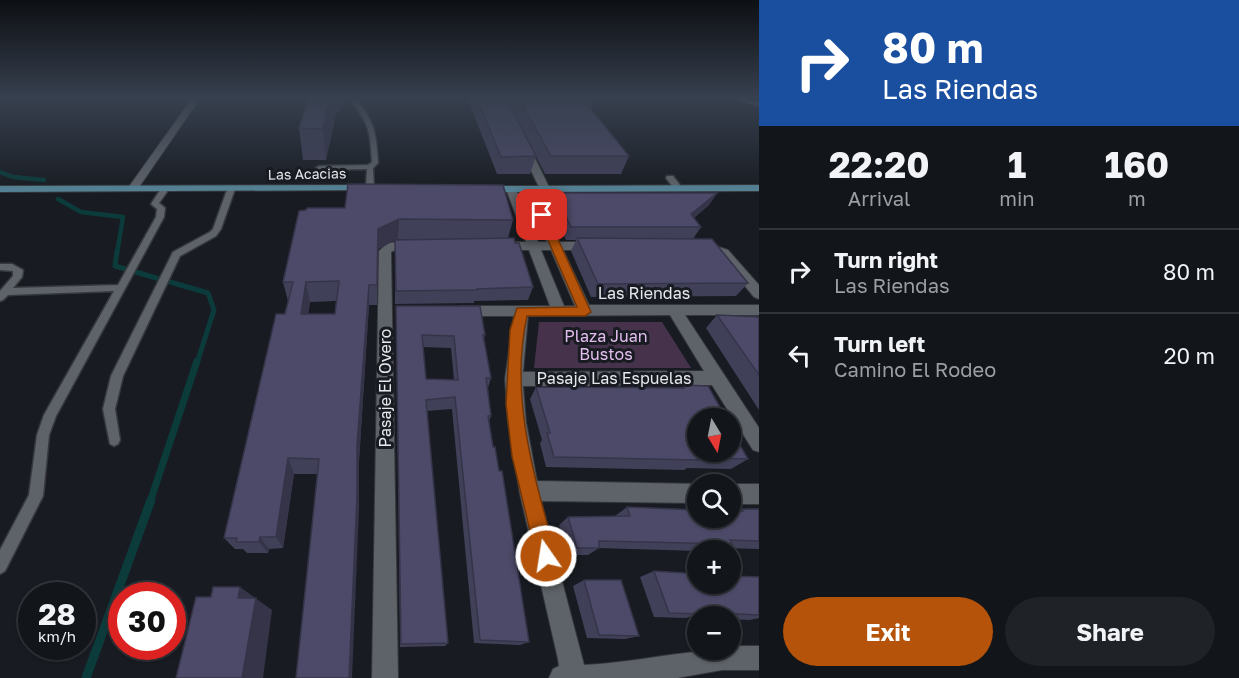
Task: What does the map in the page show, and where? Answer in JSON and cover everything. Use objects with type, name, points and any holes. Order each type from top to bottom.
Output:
[{"type":"street","points":[[133,188],[175,129]]},
{"type":"street","points":[[520,138],[545,189]]},
{"type":"street","name":"Las Acacias","points":[[1,190],[382,188]]},
{"type":"street","points":[[476,189],[759,188]]},
{"type":"street","points":[[511,189],[560,312]]},
{"type":"street","points":[[529,189],[585,312]]},
{"type":"street","name":"Pasaje El Overo","points":[[385,678],[391,311],[386,249],[398,245],[432,245]]},
{"type":"street","points":[[478,246],[602,246]]},
{"type":"street","points":[[694,246],[712,247],[724,253],[759,294]]},
{"type":"street","name":"Las Riendas","points":[[442,311],[759,310]]},
{"type":"street","points":[[522,311],[517,330],[513,404],[520,456],[530,491],[569,677],[614,676],[722,658],[759,658]]},
{"type":"street","points":[[675,312],[759,444]]},
{"type":"street","name":"Pasaje Las Espuelas","points":[[513,379],[715,378]]},
{"type":"street","points":[[530,491],[687,493]]},
{"type":"street","points":[[741,494],[759,494]]},
{"type":"street","points":[[385,678],[399,678]]},
{"type":"lane","points":[[319,168],[370,167],[375,162],[373,129]]},
{"type":"lane","points":[[370,167],[370,188]]},
{"type":"lane","points":[[670,178],[680,189]]},
{"type":"lane","points":[[0,566],[36,496],[43,435],[50,416],[160,217],[161,208],[156,204],[165,189]]},
{"type":"lane","points":[[114,440],[109,409],[117,376],[176,254],[213,234],[217,229],[231,189]]},
{"type":"lane","points":[[0,267],[12,267],[18,270],[17,277],[3,295]]},
{"type":"lane","points":[[3,295],[120,288]]},
{"type":"green space","name":"Plaza Juan Bustos","points":[[539,322],[662,322],[691,368],[534,368]]},
{"type":"building","points":[[489,129],[522,129],[536,156],[501,157]]},
{"type":"building","points":[[536,129],[607,129],[629,156],[551,156]]},
{"type":"building","points":[[348,184],[503,185],[513,220],[399,219],[378,229],[377,285],[369,285],[357,445],[349,678],[296,678],[319,459],[288,458],[276,537],[260,537],[259,542],[236,542],[237,538],[224,538],[276,314],[285,314],[293,282],[283,282],[299,211],[307,208],[345,208]],"holes":[[[339,281],[335,314],[301,314],[306,282]]]},
{"type":"building","points":[[555,193],[717,193],[691,214],[701,227],[571,227]]},
{"type":"building","points":[[514,238],[515,243],[519,243],[533,287],[396,291],[395,240]]},
{"type":"building","points":[[577,238],[712,239],[748,283],[598,284]]},
{"type":"building","points":[[396,306],[480,306],[491,378],[486,378],[491,416],[488,416],[499,471],[502,471],[529,642],[480,640],[455,397],[426,400],[448,643],[401,644]],"holes":[[[422,335],[454,336],[458,380],[426,379]]]},
{"type":"building","points":[[717,315],[759,317],[759,375]]},
{"type":"building","points":[[682,385],[708,386],[720,408],[687,408],[687,460],[554,457],[547,433],[550,433],[536,387],[684,388]]},
{"type":"building","points":[[741,447],[748,459],[741,459]]},
{"type":"building","points":[[627,507],[687,510],[687,528],[741,528],[741,511],[743,511],[741,509],[759,509],[759,541],[687,540],[687,543],[599,541],[599,548],[577,548],[568,517],[630,516]]},
{"type":"building","points":[[654,571],[687,573],[687,594],[741,594],[741,576],[759,577],[759,615],[741,614],[741,606],[687,606],[687,614],[669,613]]},
{"type":"building","points":[[584,580],[621,580],[639,636],[599,635]]},
{"type":"building","points":[[213,587],[240,587],[238,598],[256,598],[242,678],[176,678],[180,660],[186,660],[186,638],[196,597],[211,597]]},
{"type":"waterway","points":[[0,172],[13,177],[44,180]]},
{"type":"waterway","points":[[58,199],[81,212],[123,217],[117,253]]},
{"type":"waterway","points":[[117,251],[115,266],[208,293],[214,310],[197,363]]},
{"type":"waterway","points":[[150,502],[197,361]]},
{"type":"waterway","points":[[86,678],[151,500]]},
{"type":"route","points":[[542,215],[585,312],[522,311],[517,330],[513,404],[520,456],[546,556]]}]
